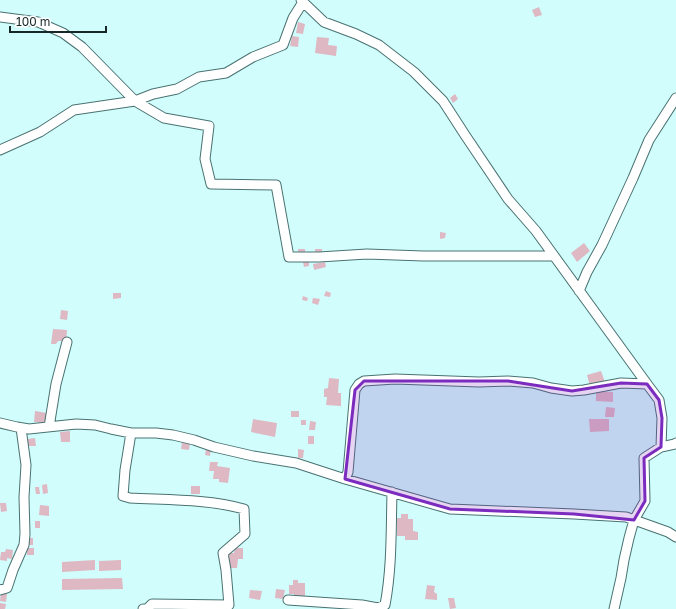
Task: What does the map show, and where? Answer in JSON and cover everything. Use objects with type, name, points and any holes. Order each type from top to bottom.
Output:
[{"type":"street","points":[[0,150],[40,132],[74,110],[135,101],[153,94],[177,89],[199,77],[226,73],[253,57],[283,45],[293,18],[302,1],[324,22],[356,34],[379,45],[414,72],[443,101],[508,199],[536,231],[659,400],[662,418],[661,447]]},
{"type":"street","points":[[0,17],[38,22],[63,33],[82,46],[135,101],[164,118],[209,126],[205,159],[211,184],[276,185],[289,257],[366,254],[423,256],[554,256]]},
{"type":"street","points":[[579,291],[630,185],[649,140],[676,98]]},
{"type":"street","points":[[50,427],[56,384],[67,342]]},
{"type":"street","points":[[346,479],[348,472],[355,390],[359,384],[364,381],[395,379],[479,382],[508,381],[533,383],[551,388],[572,391],[621,383],[647,384]]},
{"type":"street","points":[[0,423],[29,429],[76,424],[95,425],[111,430],[131,433],[173,435],[214,447],[296,463],[450,509],[626,517],[668,532],[676,537]]},
{"type":"street","points":[[0,590],[7,588],[24,545],[26,465],[21,428]]},
{"type":"street","points":[[131,433],[125,470],[123,496],[130,498],[224,504],[244,509],[245,534],[223,553],[226,570],[228,605],[152,604],[147,609],[143,609]]},
{"type":"street","points":[[614,609],[634,520],[645,502],[644,458],[661,447],[676,444]]},
{"type":"street","points":[[288,600],[354,604],[378,608],[385,605],[388,591],[390,562],[392,492]]},
{"type":"highlighted area","points":[[364,381],[508,381],[572,391],[621,383],[647,384],[659,400],[662,418],[661,447],[644,458],[645,501],[634,520],[574,514],[450,509],[345,479],[355,390]]},
{"type":"building","points":[[539,7],[542,15],[535,17],[532,10]]},
{"type":"building","points":[[298,22],[305,24],[303,34],[296,33]]},
{"type":"building","points":[[292,36],[299,37],[298,47],[290,46]]},
{"type":"building","points":[[317,37],[329,38],[328,45],[337,46],[336,56],[315,53]]},
{"type":"building","points":[[455,94],[458,99],[453,103],[450,98]]},
{"type":"building","points":[[440,232],[446,233],[445,238],[440,239]]},
{"type":"building","points":[[584,243],[590,251],[577,262],[571,253]]},
{"type":"building","points":[[298,249],[305,249],[305,254],[298,254]]},
{"type":"building","points":[[315,249],[322,249],[322,253],[315,253]]},
{"type":"building","points":[[303,262],[309,262],[309,266],[304,267]]},
{"type":"building","points":[[325,262],[326,267],[314,270],[313,264]]},
{"type":"building","points":[[326,291],[331,293],[330,297],[324,296]]},
{"type":"building","points":[[113,293],[121,293],[121,298],[113,299]]},
{"type":"building","points":[[303,296],[308,298],[307,301],[302,300]]},
{"type":"building","points":[[313,298],[320,299],[318,305],[312,303]]},
{"type":"building","points":[[61,310],[68,311],[67,320],[60,319]]},
{"type":"building","points":[[53,329],[67,330],[66,341],[58,341],[56,344],[51,344]]},
{"type":"building","points":[[601,371],[605,382],[590,386],[587,375]]},
{"type":"building","points":[[329,378],[339,379],[338,393],[341,393],[341,406],[326,405],[327,397],[324,397],[324,389],[328,388]]},
{"type":"building","points":[[596,391],[613,392],[613,402],[596,401]]},
{"type":"building","points":[[606,407],[615,408],[614,417],[605,417]]},
{"type":"building","points":[[35,411],[47,413],[46,423],[34,422]]},
{"type":"building","points":[[291,411],[299,411],[299,417],[291,417]]},
{"type":"building","points":[[253,419],[277,423],[275,437],[251,432]]},
{"type":"building","points":[[589,419],[609,419],[609,431],[590,432]]},
{"type":"building","points":[[301,420],[306,420],[306,425],[301,425]]},
{"type":"building","points":[[310,421],[316,422],[315,430],[309,430]]},
{"type":"building","points":[[70,431],[70,442],[61,442],[60,432]]},
{"type":"building","points":[[308,436],[314,436],[314,444],[308,444]]},
{"type":"building","points":[[35,438],[36,446],[28,446],[27,439]]},
{"type":"building","points":[[182,442],[190,443],[189,450],[181,449]]},
{"type":"building","points":[[206,448],[211,449],[210,456],[205,455]]},
{"type":"building","points":[[298,449],[304,450],[303,458],[298,458]]},
{"type":"building","points":[[210,462],[218,462],[217,466],[230,468],[228,483],[219,482],[219,479],[213,479],[214,471],[209,471]]},
{"type":"building","points":[[47,484],[48,493],[43,494],[42,485]]},
{"type":"building","points":[[191,486],[200,486],[200,494],[191,494]]},
{"type":"building","points":[[35,487],[39,487],[40,494],[36,494]]},
{"type":"building","points":[[0,503],[6,503],[7,511],[1,512]]},
{"type":"building","points":[[40,505],[49,506],[49,516],[39,515]]},
{"type":"building","points":[[401,514],[408,514],[408,519],[413,519],[413,531],[418,532],[418,540],[405,540],[405,536],[397,536],[397,518],[401,518]]},
{"type":"building","points":[[35,521],[40,521],[40,528],[35,528]]},
{"type":"building","points":[[27,538],[33,538],[33,545],[26,545]]},
{"type":"building","points":[[27,548],[34,548],[34,555],[27,555]]},
{"type":"building","points":[[235,548],[243,548],[243,559],[238,559],[237,568],[228,568],[228,553],[234,553]]},
{"type":"building","points":[[6,549],[13,550],[12,559],[7,558],[7,561],[0,560],[1,552],[5,552]]},
{"type":"building","points":[[95,560],[95,570],[62,572],[62,562]]},
{"type":"building","points":[[121,560],[121,570],[99,571],[99,561]]},
{"type":"building","points":[[122,578],[123,589],[62,590],[62,579]]},
{"type":"building","points":[[293,580],[298,580],[298,583],[305,583],[305,596],[302,596],[302,598],[294,598],[294,594],[289,594],[289,585],[293,585]]},
{"type":"building","points":[[427,585],[435,586],[434,592],[437,594],[437,600],[425,599]]},
{"type":"building","points":[[276,589],[285,590],[283,599],[275,598]]},
{"type":"building","points":[[250,590],[262,591],[260,600],[249,598]]},
{"type":"building","points":[[1,593],[7,594],[6,602],[0,601]]},
{"type":"building","points":[[448,598],[454,598],[456,608],[450,609]]},
{"type":"building","points":[[0,603],[6,604],[5,609],[0,609]]}]
